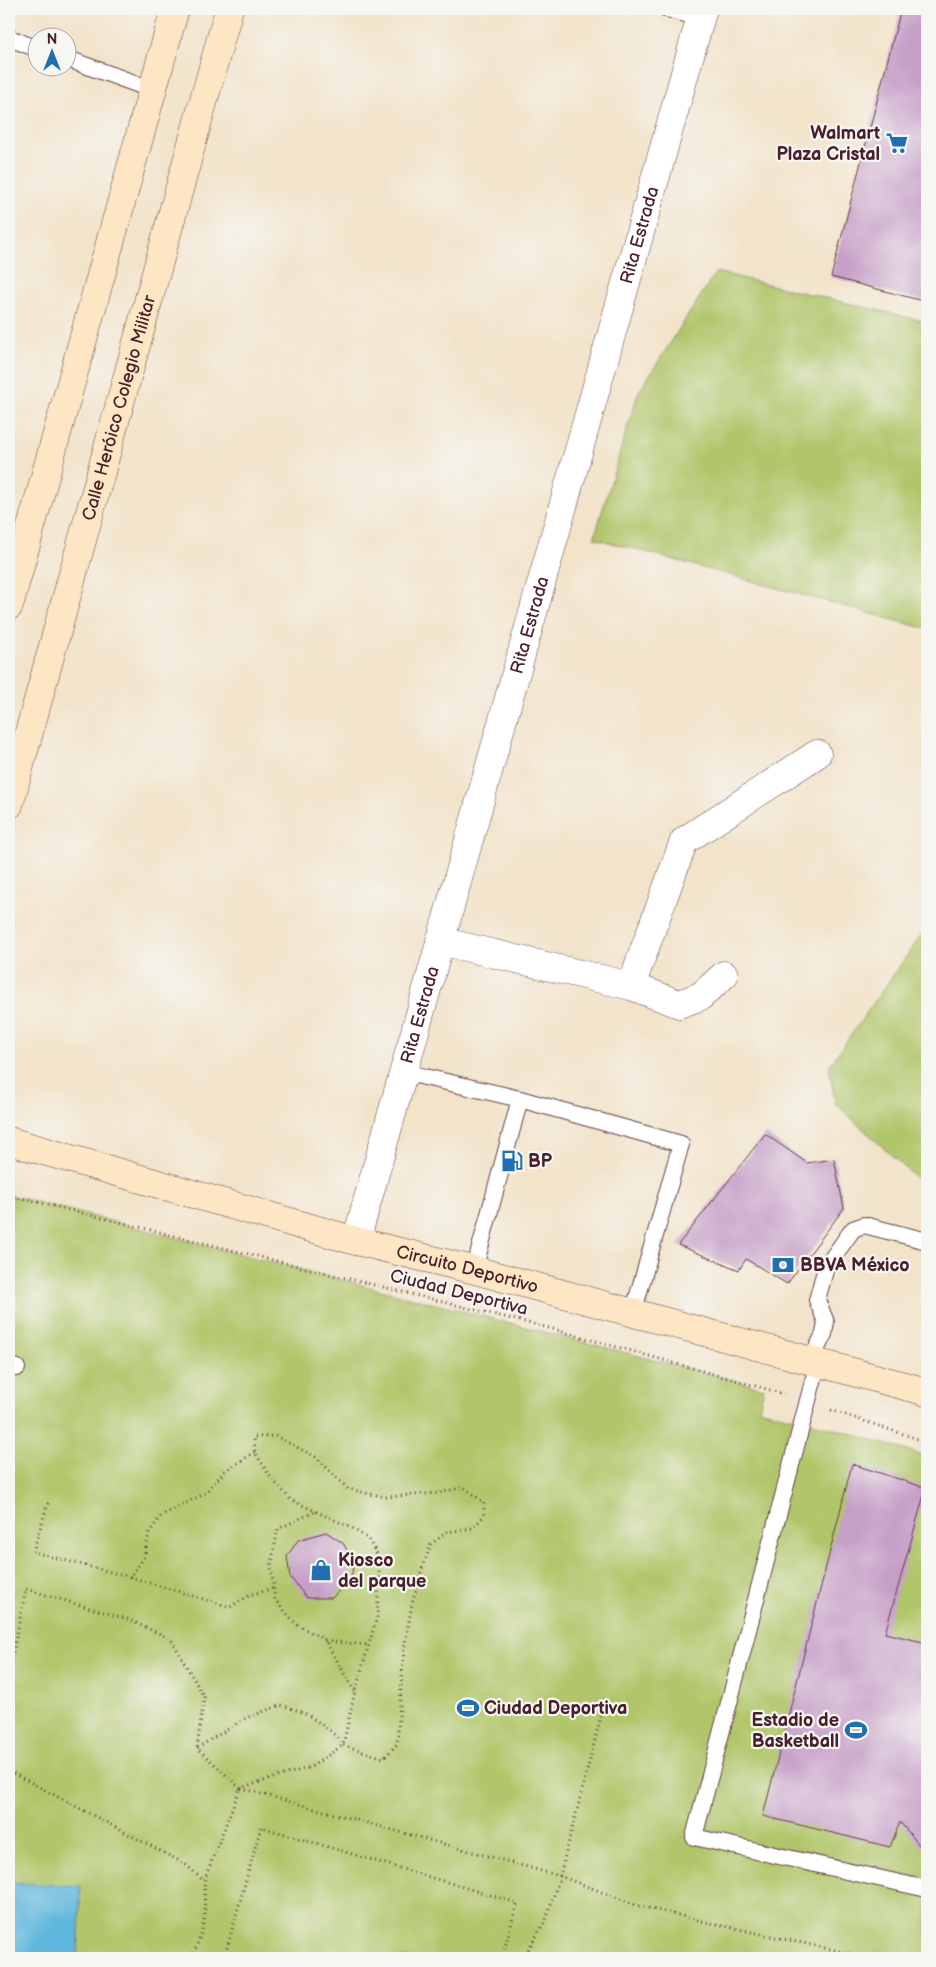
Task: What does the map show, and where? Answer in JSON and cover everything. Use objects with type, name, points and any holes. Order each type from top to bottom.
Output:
[{"type":"main road","points":[[9,606],[175,9]]},
{"type":"main road","name":"Calle Heróico Colegio Militar","points":[[9,805],[230,9]]},
{"type":"main road","name":"Circuito Deportivo","points":[[9,1141],[356,1241],[474,1270],[927,1392]]},
{"type":"street","name":"Rita Estrada","points":[[356,1241],[701,13]]},
{"type":"street","points":[[631,986],[684,841],[817,754]]},
{"type":"street","points":[[440,941],[631,986],[679,1004],[701,996],[724,976]]},
{"type":"lane","points":[[667,9],[701,13]]},
{"type":"lane","points":[[9,38],[28,45]]},
{"type":"lane","points":[[78,63],[152,90]]},
{"type":"lane","points":[[403,1072],[520,1100],[681,1144],[633,1313]]},
{"type":"lane","points":[[474,1270],[520,1100]]},
{"type":"lane","points":[[927,1241],[864,1224],[853,1229],[826,1268],[817,1300],[826,1322],[824,1334],[814,1361],[807,1402],[694,1837],[927,1889]]},
{"type":"path","name":"Ciudad Deportiva","points":[[9,1194],[557,1330],[764,1388],[927,1442]]},
{"type":"path","points":[[197,1748],[246,1718],[281,1705],[305,1713],[332,1732],[343,1745],[384,1758],[396,1744],[404,1649],[412,1604],[431,1544],[447,1532],[472,1528],[484,1516],[484,1503],[464,1487],[439,1493],[385,1498],[348,1489],[316,1457],[275,1436],[254,1437],[255,1452],[271,1478],[292,1500],[314,1512],[352,1528],[368,1539],[380,1560],[377,1617],[355,1692],[343,1745],[311,1767],[240,1788]]},
{"type":"path","points":[[130,1577],[144,1557],[149,1533],[162,1515],[204,1494],[225,1471],[255,1452]]},
{"type":"path","points":[[48,1503],[33,1552],[130,1577],[230,1607],[250,1595],[274,1588]]},
{"type":"path","points":[[314,1512],[278,1529],[271,1566],[275,1600],[296,1624],[325,1640],[369,1645]]},
{"type":"path","points":[[9,1672],[26,1589],[127,1619],[171,1639],[204,1697],[197,1748]]},
{"type":"path","points":[[325,1640],[355,1692]]},
{"type":"path","points":[[523,1958],[546,1920],[560,1876],[602,1712]]},
{"type":"path","points":[[197,1748],[240,1788],[560,1876],[636,1905],[871,1958]]},
{"type":"path","points":[[9,1771],[185,1864],[204,1881]]},
{"type":"path","points":[[192,1958],[201,1934],[204,1916],[204,1881],[240,1788]]},
{"type":"path","points":[[224,1958],[261,1827],[517,1903],[502,1958]]},
{"type":"green space","points":[[716,272],[927,322],[927,629],[594,538],[638,393]]},
{"type":"green space","points":[[927,927],[927,1181],[916,1178],[835,1103],[829,1066]]},
{"type":"green space","name":"Ciudad Deportiva","points":[[9,1195],[764,1388],[759,1409],[850,1433],[927,1457],[927,1958],[9,1958]]},
{"type":"water","points":[[9,1883],[81,1886],[78,1958],[9,1958]]},
{"type":"building","name":"Walmart Plaza Cristal","points":[[901,9],[927,9],[927,302],[831,277]]},
{"type":"building","points":[[765,1134],[807,1163],[834,1159],[844,1208],[787,1284],[746,1259],[739,1270],[678,1245]]},
{"type":"building","name":"Estadio de Basketball","points":[[852,1464],[926,1488],[885,1633],[927,1643],[927,1850],[921,1847],[900,1822],[890,1847],[763,1816]]},
{"type":"building","name":"Kiosco del parque","points":[[326,1532],[343,1543],[354,1562],[351,1578],[332,1598],[307,1598],[290,1577],[287,1556],[298,1540]]},
{"type":"place","name":"Walmart Plaza Cristal","points":[[897,143]]},
{"type":"place","name":"BP","points":[[512,1161]]},
{"type":"place","name":"BBVA México","points":[[783,1265]]},
{"type":"place","name":"Kiosco del parque","points":[[321,1570]]},
{"type":"place","name":"Ciudad Deportiva","points":[[468,1708]]},
{"type":"place","name":"Estadio de Basketball","points":[[856,1730]]}]
